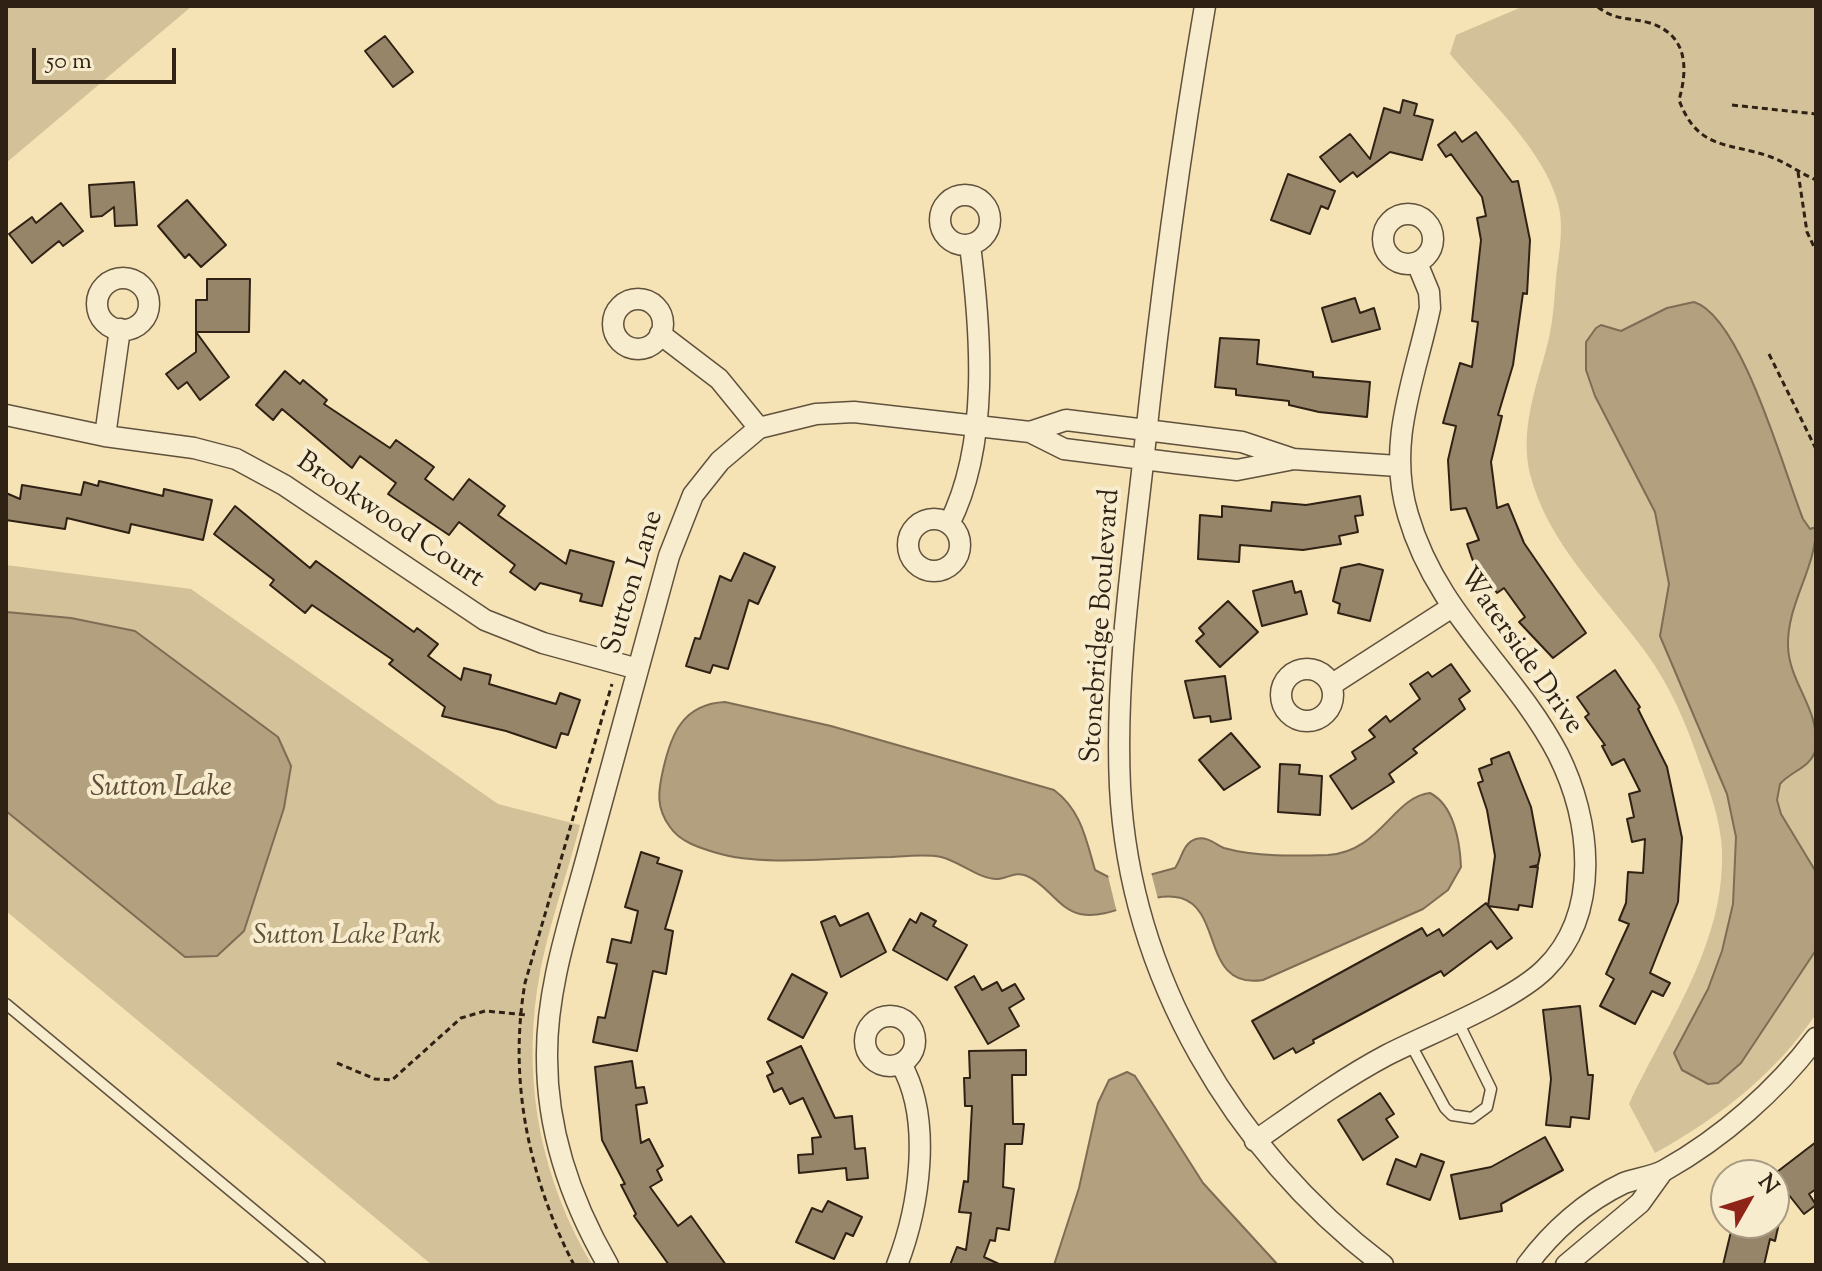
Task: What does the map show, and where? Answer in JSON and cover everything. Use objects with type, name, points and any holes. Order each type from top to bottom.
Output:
[{"type":"street","name":"Stonebridge Boulevard","points":[[1205,6],[1186,117],[1146,429],[1119,729],[1121,791],[1131,871],[1160,968],[1191,1041],[1220,1092],[1255,1141],[1300,1195],[1383,1265]]},
{"type":"street","points":[[949,524],[963,497],[976,428],[976,293],[970,245]]},
{"type":"street","name":"Waterside Drive","points":[[1255,1141],[1344,1079],[1523,987],[1546,968],[1569,938],[1576,922],[1586,870],[1583,828],[1575,795],[1558,754],[1452,607],[1417,545],[1398,466],[1401,424],[1410,376],[1430,308],[1429,292],[1417,263]]},
{"type":"street","points":[[105,436],[120,329]]},
{"type":"street","points":[[660,334],[719,379],[759,428]]},
{"type":"street","name":"Sutton Lane","points":[[608,1265],[587,1228],[558,1146],[548,1072],[549,1018],[565,941],[638,669],[684,513],[706,476],[759,428],[816,414],[854,412],[1030,432],[1066,420],[1242,442],[1293,459],[1398,466]]},
{"type":"street","name":"Brookwood Court","points":[[6,415],[105,436],[194,448],[236,459],[284,485],[485,620],[543,643],[638,669]]},
{"type":"street","points":[[1030,432],[1064,449],[1237,470],[1293,459]]},
{"type":"street","points":[[1331,685],[1452,607]]},
{"type":"street","points":[[1527,1265],[1554,1234],[1602,1195],[1663,1171],[1758,1102],[1816,1038]]},
{"type":"street","points":[[897,1265],[917,1197],[919,1164],[915,1100],[901,1064]]},
{"type":"street","points":[[1566,1265],[1640,1203],[1663,1171]]},
{"type":"lane","points":[[6,1004],[320,1265]]},
{"type":"lane","points":[[1410,1043],[1445,1108],[1452,1115],[1472,1118],[1487,1107],[1491,1089],[1457,1020]]},
{"type":"path","points":[[1598,7],[1611,18],[1649,23],[1664,29],[1674,41],[1685,62],[1687,75],[1679,100],[1697,130],[1711,141],[1767,155],[1816,180]]},
{"type":"path","points":[[1732,105],[1816,114]]},
{"type":"path","points":[[1798,172],[1807,232],[1816,251]]},
{"type":"path","points":[[1769,354],[1816,449]]},
{"type":"path","points":[[337,1063],[375,1079],[392,1080],[452,1023],[473,1012],[549,1018]]},
{"type":"green space","points":[[6,6],[192,6],[6,163]]},
{"type":"green space","points":[[1524,6],[1816,6],[1816,1014],[1782,1056],[1744,1093],[1702,1125],[1655,1153],[1629,1104],[1704,951],[1720,885],[1721,840],[1708,785],[1669,691],[1644,650],[1563,546],[1538,499],[1530,474],[1528,426],[1552,323],[1561,219],[1550,181],[1539,161],[1450,54],[1456,35]]},
{"type":"green space","name":"Sutton Lake Park","points":[[6,565],[191,589],[498,804],[580,825],[541,969],[533,1026],[533,1062],[540,1132],[549,1167],[560,1200],[592,1265],[432,1265],[6,911]]},
{"type":"water","points":[[1694,302],[1712,314],[1745,365],[1803,519],[1810,529],[1816,527],[1811,557],[1792,615],[1788,646],[1794,673],[1814,723],[1815,751],[1809,762],[1780,784],[1777,800],[1781,814],[1816,872],[1816,950],[1741,1063],[1718,1083],[1708,1084],[1682,1070],[1674,1053],[1708,989],[1722,951],[1733,904],[1736,837],[1727,794],[1660,636],[1669,584],[1655,512],[1595,396],[1586,370],[1586,342],[1596,328],[1601,325],[1621,331],[1667,308]]},
{"type":"water","name":"Sutton Lake","points":[[6,612],[71,618],[135,631],[278,737],[291,766],[284,808],[244,931],[217,956],[185,957],[6,811]]},
{"type":"water","points":[[725,702],[831,726],[1054,790],[1076,816],[1095,870],[1120,883],[1175,868],[1188,844],[1200,838],[1224,848],[1262,854],[1289,856],[1346,852],[1361,845],[1406,804],[1430,793],[1450,815],[1457,836],[1461,867],[1448,890],[1423,909],[1263,980],[1244,980],[1230,973],[1221,962],[1203,917],[1194,905],[1181,898],[1156,898],[1105,913],[1080,914],[1065,907],[1027,876],[1019,874],[991,879],[941,857],[756,860],[697,847],[674,832],[665,820],[659,800],[660,786],[670,744],[681,723],[699,708]]},
{"type":"water","points":[[1127,1072],[1135,1076],[1203,1183],[1278,1265],[1054,1265],[1079,1188],[1098,1103],[1109,1080]]},
{"type":"pier","points":[[1151,872],[1159,903],[1117,913],[1108,876],[1120,879]]},
{"type":"building","points":[[385,36],[413,72],[393,87],[365,51]]},
{"type":"building","points":[[1403,100],[1417,104],[1414,115],[1433,120],[1422,160],[1390,152],[1357,177],[1353,172],[1340,182],[1320,157],[1350,134],[1370,159],[1384,108],[1400,113]]},
{"type":"building","points":[[1455,132],[1462,142],[1476,132],[1512,182],[1518,181],[1530,240],[1527,294],[1523,293],[1513,365],[1498,415],[1502,416],[1491,462],[1497,508],[1508,504],[1524,543],[1586,633],[1553,658],[1519,622],[1525,617],[1504,588],[1497,593],[1473,561],[1467,544],[1479,540],[1466,508],[1451,510],[1448,460],[1456,426],[1443,423],[1460,363],[1472,367],[1478,322],[1472,321],[1481,240],[1477,218],[1486,216],[1482,197],[1451,154],[1446,157],[1438,145]]},
{"type":"building","points":[[1288,174],[1335,191],[1328,209],[1321,206],[1310,234],[1271,220]]},
{"type":"building","points":[[134,182],[137,225],[115,226],[114,207],[102,216],[91,217],[89,185]]},
{"type":"building","points":[[187,200],[226,245],[201,267],[189,254],[185,258],[158,226]]},
{"type":"building","points":[[61,203],[83,231],[63,246],[59,241],[32,263],[9,234],[32,217],[36,223]]},
{"type":"building","points":[[207,279],[250,279],[249,332],[196,332],[196,300],[207,300]]},
{"type":"building","points":[[1355,298],[1360,313],[1374,308],[1380,329],[1332,342],[1322,308]]},
{"type":"building","points":[[196,332],[229,377],[200,400],[187,382],[178,389],[166,374],[196,352]]},
{"type":"building","points":[[1220,338],[1259,340],[1257,364],[1313,372],[1313,377],[1370,382],[1367,417],[1319,412],[1289,405],[1289,401],[1236,395],[1236,389],[1215,387]]},
{"type":"building","points":[[285,371],[300,384],[303,380],[327,400],[324,404],[390,448],[396,440],[434,467],[425,479],[453,500],[469,479],[505,506],[498,515],[566,564],[570,550],[614,562],[602,606],[580,601],[582,594],[540,583],[535,590],[510,572],[515,565],[459,522],[449,535],[388,494],[396,483],[360,456],[352,468],[282,409],[273,420],[256,405]]},
{"type":"building","points":[[99,481],[163,496],[164,489],[212,500],[203,540],[131,524],[129,533],[67,518],[65,529],[6,520],[6,493],[20,499],[22,485],[81,495],[84,482],[98,486]]},
{"type":"building","points":[[1360,496],[1363,515],[1355,516],[1358,532],[1339,536],[1341,544],[1303,550],[1240,545],[1239,562],[1198,559],[1200,515],[1222,517],[1222,506],[1271,511],[1272,502],[1306,505]]},
{"type":"building","points":[[235,506],[310,568],[316,561],[414,632],[417,628],[438,644],[428,656],[461,680],[464,668],[491,675],[489,684],[556,704],[560,693],[580,700],[568,735],[561,733],[556,748],[506,731],[442,716],[445,707],[389,664],[393,660],[312,605],[305,613],[270,585],[274,580],[214,534]]},
{"type":"building","points":[[744,553],[775,567],[758,604],[749,600],[728,669],[713,665],[710,673],[686,666],[695,638],[700,639],[720,576],[731,581]]},
{"type":"building","points":[[1359,564],[1383,570],[1370,621],[1338,613],[1340,604],[1333,601],[1341,568]]},
{"type":"building","points":[[1292,581],[1295,593],[1301,591],[1307,614],[1262,626],[1253,591]]},
{"type":"building","points":[[1228,601],[1258,632],[1220,667],[1196,641],[1204,634],[1199,628]]},
{"type":"building","points":[[1451,664],[1470,691],[1459,699],[1465,709],[1413,749],[1417,753],[1389,774],[1394,782],[1352,809],[1330,776],[1356,759],[1352,752],[1375,737],[1369,730],[1386,716],[1390,722],[1420,699],[1410,684],[1428,672],[1432,677]]},
{"type":"building","points":[[1615,670],[1640,707],[1638,709],[1667,767],[1682,838],[1678,902],[1650,973],[1670,983],[1663,996],[1652,991],[1635,1024],[1600,1006],[1614,979],[1606,974],[1629,924],[1619,920],[1626,903],[1628,872],[1643,873],[1645,839],[1632,842],[1627,819],[1634,817],[1629,794],[1640,791],[1624,759],[1612,765],[1602,746],[1605,745],[1585,717],[1589,714],[1577,697]]},
{"type":"building","points":[[1225,676],[1231,719],[1211,722],[1210,716],[1194,718],[1185,681]]},
{"type":"building","points":[[1231,733],[1260,767],[1224,790],[1199,760]]},
{"type":"building","points":[[1509,752],[1531,807],[1540,855],[1538,865],[1530,867],[1538,867],[1532,907],[1519,905],[1518,910],[1488,906],[1495,856],[1487,810],[1478,783],[1483,781],[1479,769],[1492,764],[1491,759]]},
{"type":"building","points":[[1280,764],[1300,765],[1299,774],[1322,776],[1320,815],[1278,812]]},
{"type":"building","points":[[641,852],[659,858],[657,863],[682,871],[665,929],[673,931],[666,974],[653,971],[637,1051],[593,1042],[598,1017],[605,1018],[617,964],[607,962],[612,939],[631,943],[638,911],[625,907]]},
{"type":"building","points":[[1486,903],[1512,938],[1497,949],[1491,941],[1444,976],[1441,971],[1313,1040],[1314,1043],[1296,1053],[1293,1048],[1274,1059],[1252,1021],[1422,928],[1427,936],[1439,929],[1443,936]]},
{"type":"building","points":[[868,913],[886,952],[841,977],[821,922],[835,916],[840,926]]},
{"type":"building","points":[[921,913],[936,921],[933,926],[967,945],[947,980],[893,950],[910,919],[916,923]]},
{"type":"building","points":[[792,974],[827,993],[803,1038],[768,1019]]},
{"type":"building","points":[[974,976],[982,990],[997,982],[1002,991],[1015,984],[1024,999],[1009,1008],[1019,1026],[988,1044],[955,987]]},
{"type":"building","points":[[1580,1006],[1588,1075],[1593,1075],[1589,1119],[1571,1117],[1570,1127],[1546,1125],[1551,1079],[1543,1010]]},
{"type":"building","points":[[801,1046],[835,1118],[852,1116],[855,1149],[865,1148],[868,1178],[847,1180],[846,1168],[799,1173],[798,1155],[813,1154],[812,1138],[821,1137],[803,1098],[790,1104],[782,1088],[774,1092],[767,1076],[773,1073],[767,1062]]},
{"type":"building","points":[[1026,1050],[1026,1075],[1012,1075],[1013,1124],[1024,1124],[1022,1144],[1005,1144],[1003,1187],[1014,1189],[1009,1230],[997,1228],[995,1241],[990,1240],[984,1257],[1001,1265],[950,1265],[957,1247],[966,1250],[971,1213],[959,1212],[964,1181],[968,1182],[972,1106],[965,1106],[964,1078],[970,1078],[969,1051]]},
{"type":"building","points":[[632,1061],[636,1088],[644,1087],[647,1103],[636,1105],[641,1143],[649,1139],[663,1166],[657,1170],[662,1180],[650,1187],[678,1226],[691,1216],[726,1265],[669,1265],[634,1216],[636,1214],[621,1185],[625,1184],[602,1140],[595,1067]]},
{"type":"building","points":[[1380,1093],[1394,1114],[1386,1119],[1398,1137],[1363,1160],[1338,1120]]},
{"type":"building","points":[[1545,1137],[1563,1170],[1501,1204],[1502,1211],[1460,1219],[1451,1175],[1491,1167]]},
{"type":"building","points":[[1816,1142],[1816,1189],[1809,1194],[1816,1205],[1804,1214],[1790,1196],[1790,1162]]},
{"type":"building","points":[[1421,1154],[1444,1162],[1430,1200],[1387,1184],[1396,1159],[1416,1167]]},
{"type":"building","points":[[828,1201],[862,1217],[853,1236],[846,1233],[834,1259],[796,1242],[812,1208],[822,1212]]},
{"type":"building","points":[[1729,1239],[1770,1239],[1764,1265],[1723,1265]]}]
